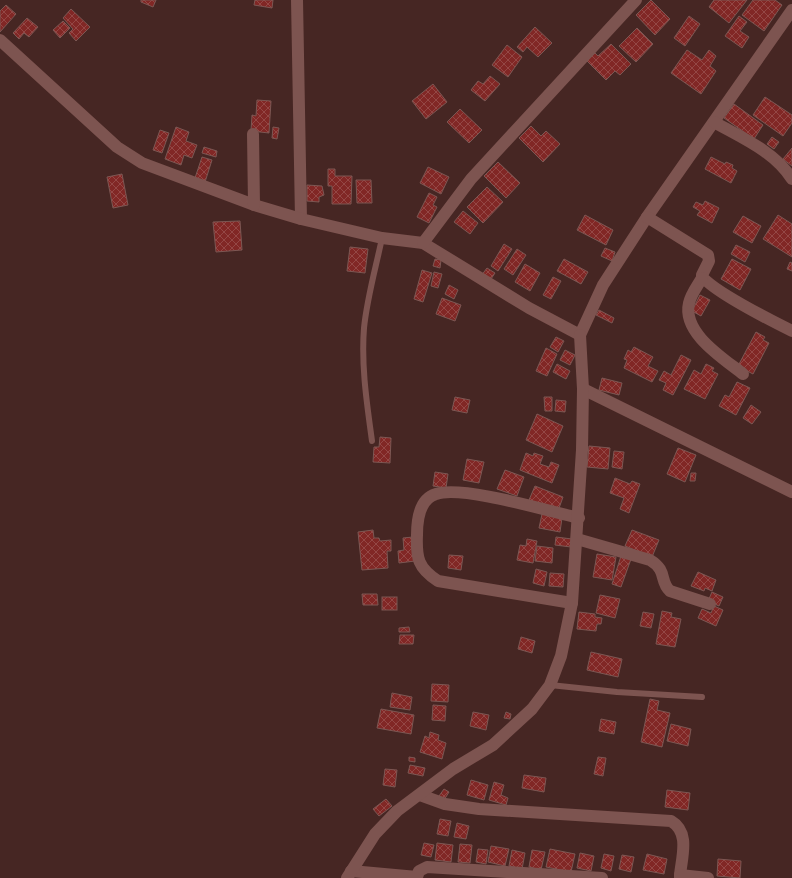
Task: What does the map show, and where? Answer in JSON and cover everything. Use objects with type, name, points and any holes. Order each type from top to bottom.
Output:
[{"type":"street","points":[[297,0],[300,219]]},
{"type":"street","points":[[423,243],[471,179],[636,0]]},
{"type":"street","points":[[602,878],[427,867],[419,871],[417,878],[349,874],[375,834],[398,811],[453,769],[493,745],[532,709],[550,685],[561,656],[572,603],[578,538],[583,389],[580,336],[603,285],[647,217],[792,10]]},
{"type":"street","points":[[0,40],[117,147],[142,163],[254,205],[300,219],[382,238],[423,243],[529,308],[580,336]]},
{"type":"street","points":[[714,122],[770,154],[780,162],[792,179]]},
{"type":"street","points":[[253,134],[254,205]]},
{"type":"street","points":[[647,217],[708,255],[709,261],[689,302],[690,320],[695,330],[707,346],[743,374]]},
{"type":"street","points":[[702,278],[738,302],[792,331]]},
{"type":"street","points":[[583,389],[792,492]]},
{"type":"street","points":[[572,603],[438,581],[426,573],[420,563],[416,547],[417,527],[420,511],[426,500],[435,494],[447,492],[488,497],[579,518]]},
{"type":"street","points":[[578,538],[650,560],[658,565],[662,570],[666,586],[670,591],[710,604]]},
{"type":"street","points":[[420,795],[445,804],[479,809],[671,821],[677,824],[683,838],[680,876],[708,878]]},
{"type":"lane","points":[[372,441],[366,397],[364,327],[382,238]]},
{"type":"lane","points":[[550,685],[617,692],[702,697]]},
{"type":"building","points":[[141,0],[156,0],[153,7],[141,2]]},
{"type":"building","points":[[255,0],[273,0],[272,8],[254,5]]},
{"type":"building","points":[[651,0],[670,19],[655,35],[636,15]]},
{"type":"building","points":[[714,0],[747,0],[729,23],[709,7]]},
{"type":"building","points":[[753,0],[775,0],[782,5],[764,31],[742,15]]},
{"type":"building","points":[[6,5],[16,14],[0,32],[0,11]]},
{"type":"building","points":[[71,9],[90,27],[76,41],[69,33],[73,29],[63,18]]},
{"type":"building","points":[[689,16],[700,24],[685,46],[674,38]]},
{"type":"building","points":[[739,16],[747,22],[740,31],[749,37],[742,48],[725,36]]},
{"type":"building","points":[[27,18],[38,27],[29,37],[24,33],[19,39],[13,33]]},
{"type":"building","points":[[63,21],[70,28],[60,38],[53,30]]},
{"type":"building","points":[[535,27],[552,43],[538,57],[527,47],[523,52],[517,47]]},
{"type":"building","points":[[637,28],[653,44],[636,62],[619,46]]},
{"type":"building","points":[[611,44],[631,64],[620,75],[615,71],[606,80],[587,61],[595,53],[598,56]]},
{"type":"building","points":[[507,45],[522,57],[508,77],[492,65]]},
{"type":"building","points":[[687,50],[702,60],[709,50],[716,56],[710,66],[716,71],[701,94],[671,73]]},
{"type":"building","points":[[490,76],[500,84],[485,101],[471,90],[478,81],[483,84]]},
{"type":"building","points":[[433,84],[447,102],[426,119],[412,101]]},
{"type":"building","points":[[765,97],[792,115],[792,123],[783,136],[753,115]]},
{"type":"building","points":[[257,100],[271,101],[269,133],[251,131],[252,115],[256,116]]},
{"type":"building","points":[[734,104],[763,125],[754,139],[724,118]]},
{"type":"building","points":[[460,109],[482,130],[469,143],[447,122]]},
{"type":"building","points":[[531,126],[541,136],[546,131],[560,144],[543,162],[519,138]]},
{"type":"building","points":[[176,127],[189,132],[186,141],[197,145],[192,158],[184,155],[181,165],[165,159]]},
{"type":"building","points":[[273,127],[279,128],[277,139],[272,138]]},
{"type":"building","points":[[160,130],[169,133],[162,153],[153,150]]},
{"type":"building","points":[[772,137],[779,142],[774,149],[767,144]]},
{"type":"building","points":[[204,147],[217,151],[216,157],[202,153]]},
{"type":"building","points":[[792,148],[792,166],[783,159]]},
{"type":"building","points":[[202,157],[212,160],[205,182],[195,178]]},
{"type":"building","points":[[711,157],[725,164],[726,162],[733,165],[732,168],[737,171],[731,183],[705,169]]},
{"type":"building","points":[[498,162],[520,183],[506,198],[484,176]]},
{"type":"building","points":[[428,167],[449,177],[441,194],[420,183]]},
{"type":"building","points":[[328,169],[335,169],[335,176],[352,176],[351,204],[332,204],[332,186],[328,186]]},
{"type":"building","points":[[122,174],[128,205],[113,208],[107,177]]},
{"type":"building","points":[[356,180],[371,180],[372,203],[357,203]]},
{"type":"building","points":[[307,185],[322,186],[324,195],[319,197],[319,202],[307,201]]},
{"type":"building","points":[[487,187],[503,202],[483,223],[467,207]]},
{"type":"building","points":[[429,193],[437,197],[433,205],[437,207],[429,223],[417,217]]},
{"type":"building","points":[[705,201],[719,208],[712,223],[697,215],[700,211],[693,207],[696,202],[703,205]]},
{"type":"building","points":[[463,211],[478,223],[470,234],[454,222]]},
{"type":"building","points":[[585,215],[613,230],[606,245],[577,230]]},
{"type":"building","points":[[778,215],[792,224],[792,257],[763,239]]},
{"type":"building","points":[[743,216],[761,226],[752,243],[733,232]]},
{"type":"building","points":[[240,221],[242,250],[216,252],[213,222]]},
{"type":"building","points":[[504,244],[512,249],[498,271],[491,266]]},
{"type":"building","points":[[736,245],[750,252],[745,262],[731,254]]},
{"type":"building","points":[[350,247],[368,249],[365,273],[347,271]]},
{"type":"building","points":[[605,248],[615,252],[612,261],[601,256]]},
{"type":"building","points":[[517,249],[526,255],[513,275],[504,269]]},
{"type":"building","points":[[435,259],[441,260],[440,268],[433,266]]},
{"type":"building","points":[[564,259],[588,272],[581,284],[557,271]]},
{"type":"building","points":[[732,259],[751,269],[740,290],[721,279]]},
{"type":"building","points":[[790,262],[792,263],[792,271],[787,269]]},
{"type":"building","points":[[525,264],[540,273],[530,291],[515,282]]},
{"type":"building","points":[[487,268],[495,273],[489,282],[481,276]]},
{"type":"building","points":[[422,270],[432,273],[423,302],[414,299]]},
{"type":"building","points":[[434,272],[442,274],[438,288],[431,286]]},
{"type":"building","points":[[553,277],[561,281],[551,299],[543,295]]},
{"type":"building","points":[[449,285],[458,290],[454,299],[445,294]]},
{"type":"building","points":[[700,295],[710,300],[701,316],[692,311]]},
{"type":"building","points":[[442,298],[461,305],[455,321],[436,314]]},
{"type":"building","points":[[599,310],[614,318],[612,323],[596,315]]},
{"type":"building","points":[[756,332],[765,337],[763,340],[769,343],[753,374],[738,366]]},
{"type":"building","points":[[556,337],[564,341],[558,352],[550,347]]},
{"type":"building","points":[[634,347],[653,357],[648,366],[658,371],[652,382],[624,368],[627,360],[624,359],[628,350],[631,352]]},
{"type":"building","points":[[546,348],[557,354],[547,376],[536,371]]},
{"type":"building","points":[[565,350],[575,355],[570,365],[560,360]]},
{"type":"building","points":[[681,355],[691,360],[673,395],[663,390],[666,383],[659,380],[664,371],[671,375]]},
{"type":"building","points":[[557,364],[570,371],[566,379],[553,372]]},
{"type":"building","points":[[706,364],[714,368],[712,371],[718,374],[705,399],[684,389],[694,370],[701,374]]},
{"type":"building","points":[[602,378],[622,383],[619,395],[599,390]]},
{"type":"building","points":[[737,382],[750,388],[736,415],[719,406],[725,395],[729,397]]},
{"type":"building","points":[[455,397],[470,400],[467,413],[452,410]]},
{"type":"building","points":[[544,397],[552,397],[552,411],[545,411]]},
{"type":"building","points":[[556,400],[566,401],[565,412],[555,411]]},
{"type":"building","points":[[751,405],[761,412],[752,424],[743,418]]},
{"type":"building","points":[[537,414],[563,426],[552,452],[526,440]]},
{"type":"building","points":[[380,437],[391,438],[390,463],[373,462],[374,447],[379,447]]},
{"type":"building","points":[[589,446],[610,448],[608,469],[587,467]]},
{"type":"building","points":[[678,448],[696,455],[685,482],[667,474]]},
{"type":"building","points":[[614,451],[624,452],[622,469],[612,467]]},
{"type":"building","points":[[526,453],[533,456],[534,453],[543,456],[540,464],[549,467],[551,462],[559,465],[552,483],[520,470]]},
{"type":"building","points":[[467,459],[484,462],[479,483],[463,480]]},
{"type":"building","points":[[505,470],[524,477],[517,496],[497,489]]},
{"type":"building","points":[[435,472],[448,474],[446,488],[433,486]]},
{"type":"building","points":[[691,473],[696,473],[695,481],[690,481]]},
{"type":"building","points":[[615,478],[630,484],[632,481],[640,484],[629,513],[620,509],[624,498],[610,493]]},
{"type":"building","points":[[535,486],[563,497],[558,511],[529,500]]},
{"type":"building","points":[[542,514],[562,518],[560,532],[539,528]]},
{"type":"building","points":[[373,530],[374,538],[379,538],[380,541],[391,540],[391,551],[387,551],[388,568],[362,570],[358,532]]},
{"type":"building","points":[[632,530],[659,540],[652,557],[625,546]]},
{"type":"building","points":[[413,537],[415,561],[399,563],[398,551],[404,550],[403,538]]},
{"type":"building","points":[[556,537],[572,539],[571,547],[555,545]]},
{"type":"building","points":[[527,539],[537,541],[533,563],[517,560],[520,545],[526,546]]},
{"type":"building","points":[[537,546],[553,548],[552,563],[535,561]]},
{"type":"building","points":[[597,554],[616,557],[612,580],[593,577]]},
{"type":"building","points":[[449,555],[463,556],[461,570],[448,568]]},
{"type":"building","points":[[621,556],[631,559],[621,587],[612,584]]},
{"type":"building","points":[[536,569],[547,572],[544,586],[533,583]]},
{"type":"building","points":[[698,572],[716,580],[712,591],[705,588],[704,591],[691,586]]},
{"type":"building","points":[[550,573],[564,574],[563,587],[549,586]]},
{"type":"building","points":[[712,592],[723,597],[719,606],[708,601]]},
{"type":"building","points":[[362,594],[377,594],[378,605],[363,605]]},
{"type":"building","points":[[600,595],[620,599],[615,618],[596,613]]},
{"type":"building","points":[[382,597],[397,597],[397,610],[382,610]]},
{"type":"building","points":[[714,606],[723,610],[716,626],[698,618],[702,609],[711,613]]},
{"type":"building","points":[[662,611],[672,613],[671,617],[681,619],[675,647],[656,644]]},
{"type":"building","points":[[579,612],[595,614],[595,617],[602,618],[601,624],[597,624],[596,631],[577,629]]},
{"type":"building","points":[[643,612],[654,614],[651,628],[640,626]]},
{"type":"building","points":[[409,627],[410,632],[399,632],[399,628]]},
{"type":"building","points":[[400,635],[414,635],[413,644],[399,644]]},
{"type":"building","points":[[521,637],[535,641],[532,653],[518,649]]},
{"type":"building","points":[[591,652],[622,659],[618,677],[587,670]]},
{"type":"building","points":[[432,684],[449,685],[448,702],[431,701]]},
{"type":"building","points":[[392,693],[412,697],[410,710],[390,707]]},
{"type":"building","points":[[650,699],[659,701],[657,710],[670,713],[662,747],[641,742]]},
{"type":"building","points":[[433,705],[446,706],[445,721],[432,720]]},
{"type":"building","points":[[381,709],[414,715],[411,734],[377,728]]},
{"type":"building","points":[[473,712],[489,715],[486,730],[470,726]]},
{"type":"building","points":[[506,712],[511,714],[510,719],[504,718]]},
{"type":"building","points":[[601,719],[616,722],[614,734],[599,731]]},
{"type":"building","points":[[671,724],[691,729],[688,746],[667,741]]},
{"type":"building","points":[[430,732],[439,735],[438,740],[446,743],[442,759],[420,752],[425,736],[429,738]]},
{"type":"building","points":[[409,757],[415,758],[415,762],[409,761]]},
{"type":"building","points":[[598,757],[606,758],[603,776],[594,774]]},
{"type":"building","points":[[410,765],[425,768],[423,776],[408,773]]},
{"type":"building","points":[[385,769],[397,770],[395,787],[383,785]]},
{"type":"building","points":[[524,775],[546,778],[544,792],[522,788]]},
{"type":"building","points":[[471,780],[488,785],[484,800],[467,795]]},
{"type":"building","points":[[494,782],[504,785],[501,795],[508,798],[506,805],[489,800]]},
{"type":"building","points":[[444,789],[449,792],[444,800],[439,796]]},
{"type":"building","points":[[667,790],[690,793],[688,810],[665,807]]},
{"type":"building","points":[[386,799],[392,806],[379,816],[373,809]]},
{"type":"building","points":[[440,819],[451,821],[448,836],[437,834]]},
{"type":"building","points":[[457,823],[469,826],[466,839],[454,837]]},
{"type":"building","points":[[424,843],[434,845],[431,857],[421,855]]},
{"type":"building","points":[[437,843],[453,845],[451,862],[435,860]]},
{"type":"building","points":[[460,844],[472,845],[470,863],[458,862]]},
{"type":"building","points":[[491,846],[509,849],[505,866],[488,862]]},
{"type":"building","points":[[478,849],[488,850],[486,864],[476,862]]},
{"type":"building","points":[[550,849],[575,854],[571,872],[546,867]]},
{"type":"building","points":[[512,850],[525,853],[522,869],[509,866]]},
{"type":"building","points":[[532,850],[545,852],[541,870],[529,867]]},
{"type":"building","points":[[580,853],[594,856],[591,871],[577,868]]},
{"type":"building","points":[[604,854],[614,856],[611,871],[601,868]]},
{"type":"building","points":[[647,854],[667,859],[664,874],[643,870]]},
{"type":"building","points":[[622,855],[634,857],[631,872],[619,869]]},
{"type":"building","points":[[718,859],[741,861],[740,878],[717,876]]}]
